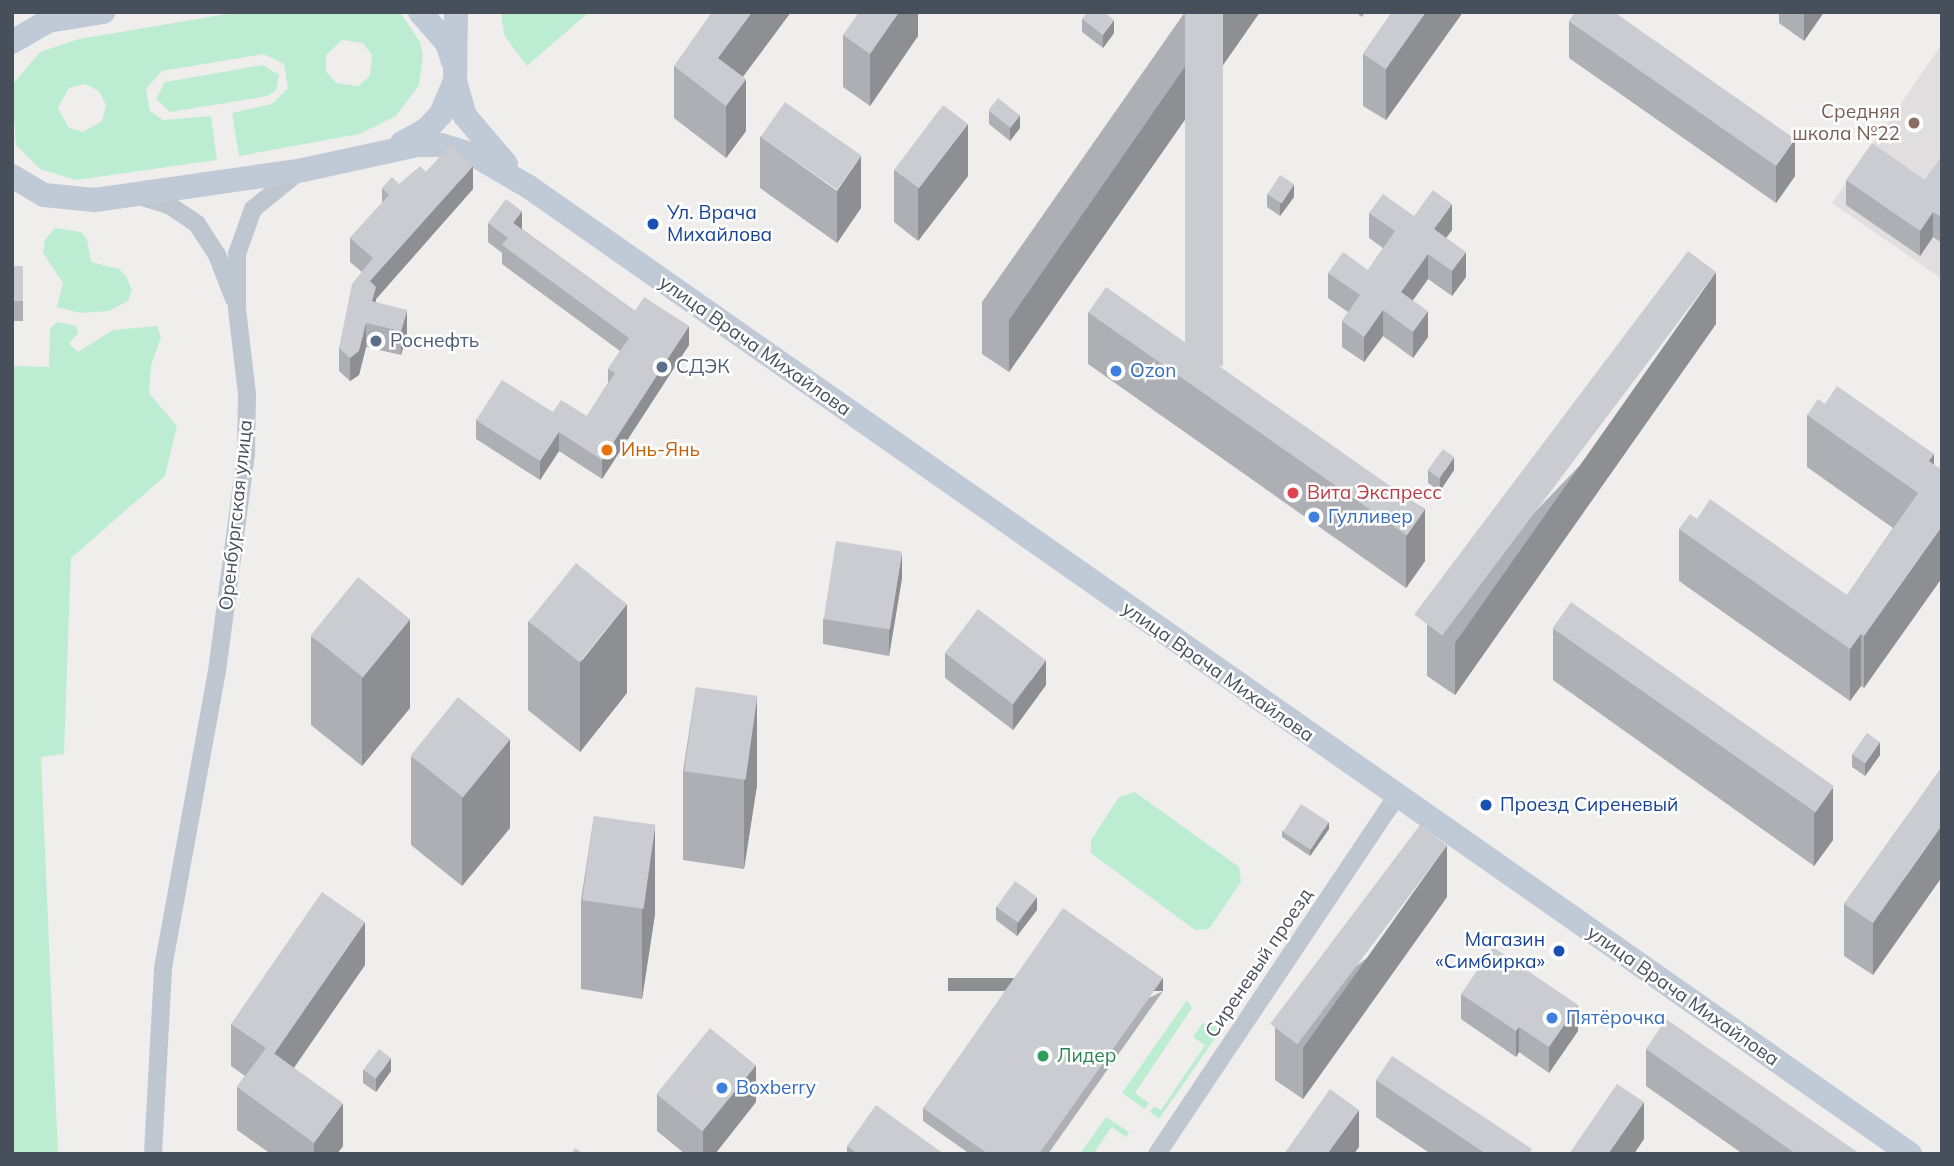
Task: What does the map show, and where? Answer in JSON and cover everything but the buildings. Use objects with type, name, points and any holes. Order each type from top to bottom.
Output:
[{"type":"main road","points":[[12,42],[48,21],[103,12]]},
{"type":"main road","points":[[421,12],[446,43],[465,116],[529,187]]},
{"type":"main road","points":[[375,155],[427,129],[441,114],[454,71],[456,12]]},
{"type":"main road","name":"Оренбургская улица","points":[[303,170],[418,145],[441,145],[474,155],[529,187]]},
{"type":"main road","points":[[12,176],[44,195],[70,201],[303,170]]},
{"type":"main road","name":"улица Врача Михайлова","points":[[529,187],[1396,797],[1910,1154]]},
{"type":"street","name":"Оренбургская улица","points":[[153,1154],[163,968],[218,671],[246,453],[247,394],[237,309],[237,254],[245,223],[265,195],[303,170]]},
{"type":"street","points":[[128,195],[169,205],[197,224],[217,255],[237,309]]},
{"type":"street","name":"Сиреневый проезд","points":[[1157,1154],[1396,797]]},
{"type":"shaded area","name":"Средняя школа №22","points":[[1942,44],[1942,279],[1832,203]]},
{"type":"green space","points":[[239,12],[400,12],[420,42],[423,56],[419,85],[396,116],[359,134],[239,156],[232,113],[272,104],[288,88],[284,64],[263,54],[162,71],[146,89],[150,111],[163,120],[211,116],[217,160],[76,180],[40,169],[16,145],[12,85],[40,52],[79,39]],"holes":[[[342,40],[363,43],[372,55],[370,76],[358,86],[336,83],[326,71],[326,55]],[[85,84],[99,91],[106,105],[102,121],[83,132],[69,128],[58,108],[69,88]]]},
{"type":"green space","points":[[501,12],[589,12],[527,66],[504,35]]},
{"type":"green space","points":[[263,65],[279,75],[276,90],[268,96],[170,112],[156,99],[165,82]]},
{"type":"green space","points":[[55,228],[81,232],[87,239],[91,262],[119,269],[126,276],[132,290],[128,301],[109,311],[80,313],[57,307],[63,283],[43,253],[45,240]]},
{"type":"green space","points":[[57,322],[76,326],[78,333],[69,344],[78,352],[113,330],[157,326],[161,337],[151,366],[149,393],[177,426],[165,476],[71,558],[64,754],[41,757],[58,1154],[12,1154],[12,366],[49,367],[50,329]]},
{"type":"green space","points":[[1135,792],[1239,867],[1241,882],[1209,929],[1195,930],[1091,853],[1091,840],[1119,797]]},
{"type":"green space","points":[[1187,1000],[1192,1008],[1135,1093],[1149,1103],[1145,1109],[1122,1093]]},
{"type":"green space","points":[[1213,1021],[1223,1027],[1159,1119],[1150,1112],[1154,1106],[1161,1110],[1205,1045],[1193,1037],[1202,1024]]},
{"type":"green space","points":[[1106,1117],[1129,1132],[1126,1137],[1112,1127],[1093,1154],[1080,1154]]},
{"type":"place","name":"Средняя школа №22","points":[[1914,123]]},
{"type":"place","name":"Ул. Врача Михайлова","points":[[653,224]]},
{"type":"place","name":"Роснефть","points":[[376,341]]},
{"type":"place","name":"СДЭК","points":[[662,367]]},
{"type":"place","name":"Ozon","points":[[1116,371]]},
{"type":"place","name":"Инь-Янь","points":[[607,450]]},
{"type":"place","name":"Вита Экспресс","points":[[1293,493]]},
{"type":"place","name":"Гулливер","points":[[1314,517]]},
{"type":"place","name":"Проезд Сиреневый","points":[[1486,805]]},
{"type":"place","name":"Магазин «Симбирка»","points":[[1559,951]]},
{"type":"place","name":"Пятёрочка","points":[[1552,1018]]},
{"type":"place","name":"Лидер","points":[[1043,1056]]},
{"type":"place","name":"Boxberry","points":[[722,1088]]}]
